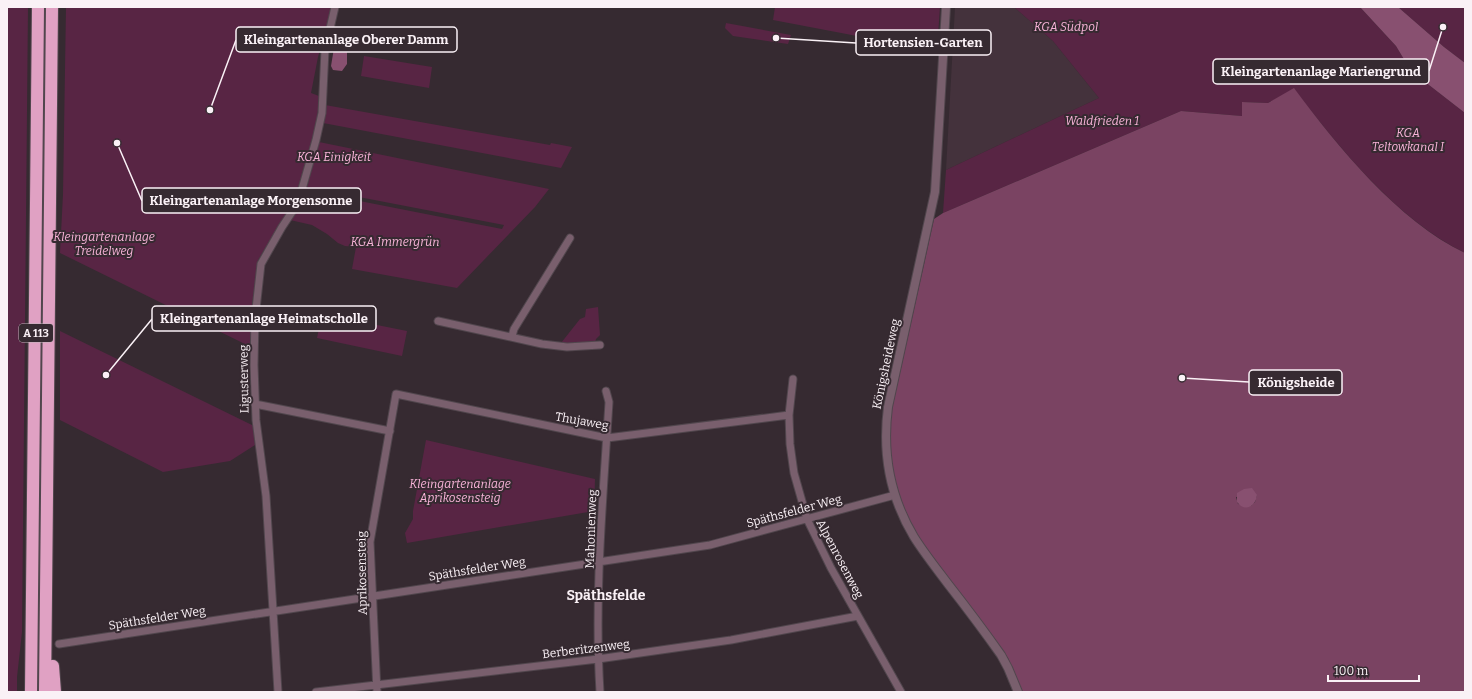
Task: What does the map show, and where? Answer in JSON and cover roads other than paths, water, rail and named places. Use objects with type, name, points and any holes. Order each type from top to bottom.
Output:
[{"type":"highway","name":"A 113","points":[[31,692],[34,552],[38,7]]},
{"type":"highway","name":"A 113","points":[[45,692],[52,7]]},
{"type":"highway","points":[[46,634],[52,644],[54,692]]},
{"type":"highway","points":[[24,692],[24,689],[32,678]]},
{"type":"street","name":"Ligusterweg","points":[[278,692],[266,496],[255,404],[254,318],[260,270],[266,254],[298,203],[321,122],[325,50],[335,7]]},
{"type":"street","name":"Königsheideweg","points":[[946,7],[935,192],[886,419],[887,459],[895,495],[901,512],[914,538],[1001,655],[1018,692]]},
{"type":"street","points":[[512,336],[514,329],[570,238]]},
{"type":"street","points":[[438,321],[512,336],[542,344],[567,346],[600,345]]},
{"type":"street","name":"Alpenrosenweg","points":[[793,379],[789,415],[790,444],[794,473],[807,519],[819,545],[901,692]]},
{"type":"street","name":"Mahonienweg","points":[[600,692],[598,659],[602,491],[609,402],[606,391]]},
{"type":"street","name":"Thujaweg","points":[[396,394],[607,438],[789,415]]},
{"type":"street","name":"Aprikosensteig","points":[[377,688],[370,542],[372,522],[396,394]]},
{"type":"street","points":[[255,404],[390,431]]},
{"type":"street","name":"Späthsfelder Weg","points":[[58,644],[710,546],[895,495]]},
{"type":"street","name":"Berberitzenweg","points":[[316,692],[377,688],[598,659],[731,640],[858,616]]},
{"type":"place","name":"Kleingartenanlage Mariengrund","points":[[1443,27]]},
{"type":"place","name":"Hortensien-Garten","points":[[776,38]]},
{"type":"place","name":"Kleingartenanlage Oberer Damm","points":[[210,110]]},
{"type":"place","name":"Kleingartenanlage Morgensonne","points":[[117,143]]},
{"type":"place","name":"Kleingartenanlage Heimatscholle","points":[[106,375]]},
{"type":"place","name":"Königsheide","points":[[1182,378]]},
{"type":"district","name":"Späthsfelde","points":[[606,595]]},
{"type":"park label","name":"KGA Südpol","points":[[1066,27]]},
{"type":"park label","name":"Waldfrieden 1","points":[[1102,121]]},
{"type":"park label","name":"KGA Teltowkanal I","points":[[1408,140]]},
{"type":"park label","name":"KGA Einigkeit","points":[[334,157]]},
{"type":"park label","name":"KGA Immergrün","points":[[395,242]]},
{"type":"park label","name":"Kleingartenanlage Treidelweg","points":[[104,244]]},
{"type":"park label","name":"Kleingartenanlage Aprikosensteig","points":[[460,491]]}]
